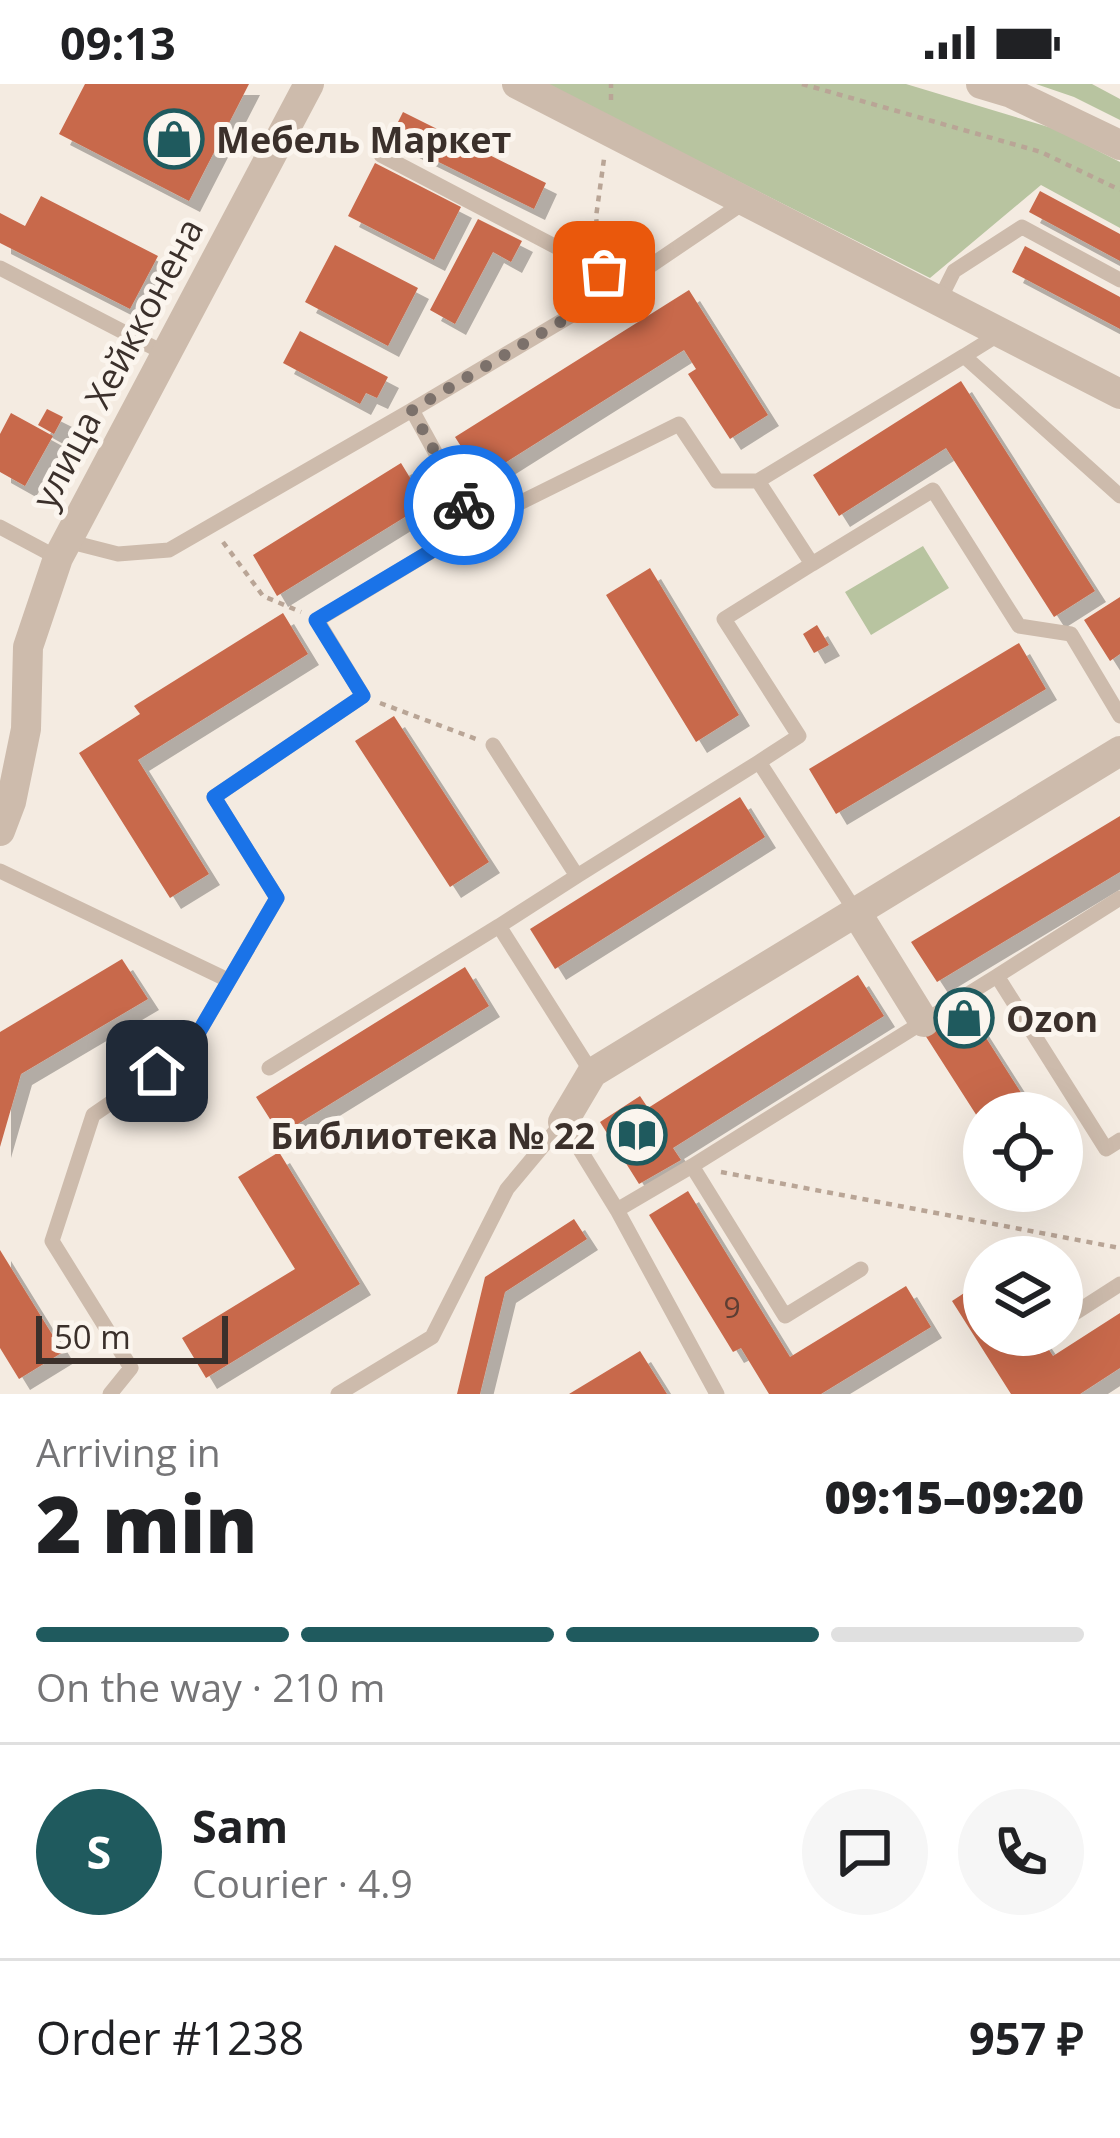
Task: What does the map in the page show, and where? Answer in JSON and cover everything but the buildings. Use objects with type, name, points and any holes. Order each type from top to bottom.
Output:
[{"type":"street","name":"улица Хейкконена","points":[[0,831],[26,729],[28,647],[63,549],[308,84]]},
{"type":"street","points":[[517,84],[1120,394]]},
{"type":"street","points":[[981,84],[1011,93],[1120,145]]},
{"type":"street","points":[[562,1123],[592,1073],[1120,751]]},
{"type":"street","points":[[856,912],[924,1022]]},
{"type":"lane","points":[[380,155],[604,272],[619,287]]},
{"type":"lane","points":[[0,527],[63,549],[118,554],[169,550],[619,287],[746,201]]},
{"type":"lane","points":[[939,301],[954,271],[1022,227],[1120,280]]},
{"type":"lane","points":[[0,268],[166,354]]},
{"type":"lane","points":[[110,1394],[131,1368],[52,1241],[93,1114],[189,1049],[277,898],[214,797],[363,696],[316,620],[475,525],[680,424],[717,481],[758,481],[1001,333]]},
{"type":"lane","points":[[964,356],[1120,496]]},
{"type":"lane","points":[[412,410],[475,525]]},
{"type":"lane","points":[[758,481],[812,564]]},
{"type":"lane","points":[[269,1068],[799,736],[724,619],[933,490],[1019,626],[1071,634],[1120,716]]},
{"type":"lane","points":[[493,745],[577,876]]},
{"type":"lane","points":[[759,762],[856,912]]},
{"type":"lane","points":[[0,871],[227,980]]},
{"type":"lane","points":[[617,1210],[1120,898]]},
{"type":"lane","points":[[499,926],[592,1073]]},
{"type":"lane","points":[[997,976],[1106,1150],[1120,1140]]},
{"type":"lane","points":[[338,1394],[432,1337],[507,1189],[562,1123],[617,1210],[717,1394]]},
{"type":"lane","points":[[692,1166],[785,1316],[861,1269]]},
{"type":"lane","points":[[1083,1308],[1120,1284]]},
{"type":"path","points":[[604,272],[596,217],[611,84]]},
{"type":"path","points":[[802,84],[1041,152],[1120,190]]},
{"type":"path","points":[[212,528],[262,596],[316,620]]},
{"type":"path","points":[[363,696],[493,745]]},
{"type":"path","points":[[692,1166],[1120,1248]]},
{"type":"green space","points":[[545,84],[906,84],[1055,129],[1120,162],[1120,228],[1041,185],[930,278]]},
{"type":"green space","points":[[1036,84],[1092,84],[1120,99],[1120,120],[1074,97]]},
{"type":"green space","points":[[923,546],[949,588],[871,635],[845,592]]},
{"type":"way so far","points":[[464,505],[412,410],[619,287],[604,272]]},
{"type":"place","name":"Мебель Маркет","points":[[174,139]]},
{"type":"place","name":"Ozon","points":[[964,1018]]},
{"type":"place","name":"Библиотека № 22","points":[[637,1135]]},
{"type":"route","points":[[157,1071],[189,1049],[277,898],[214,797],[363,696],[316,620],[475,525],[464,505]]}]
